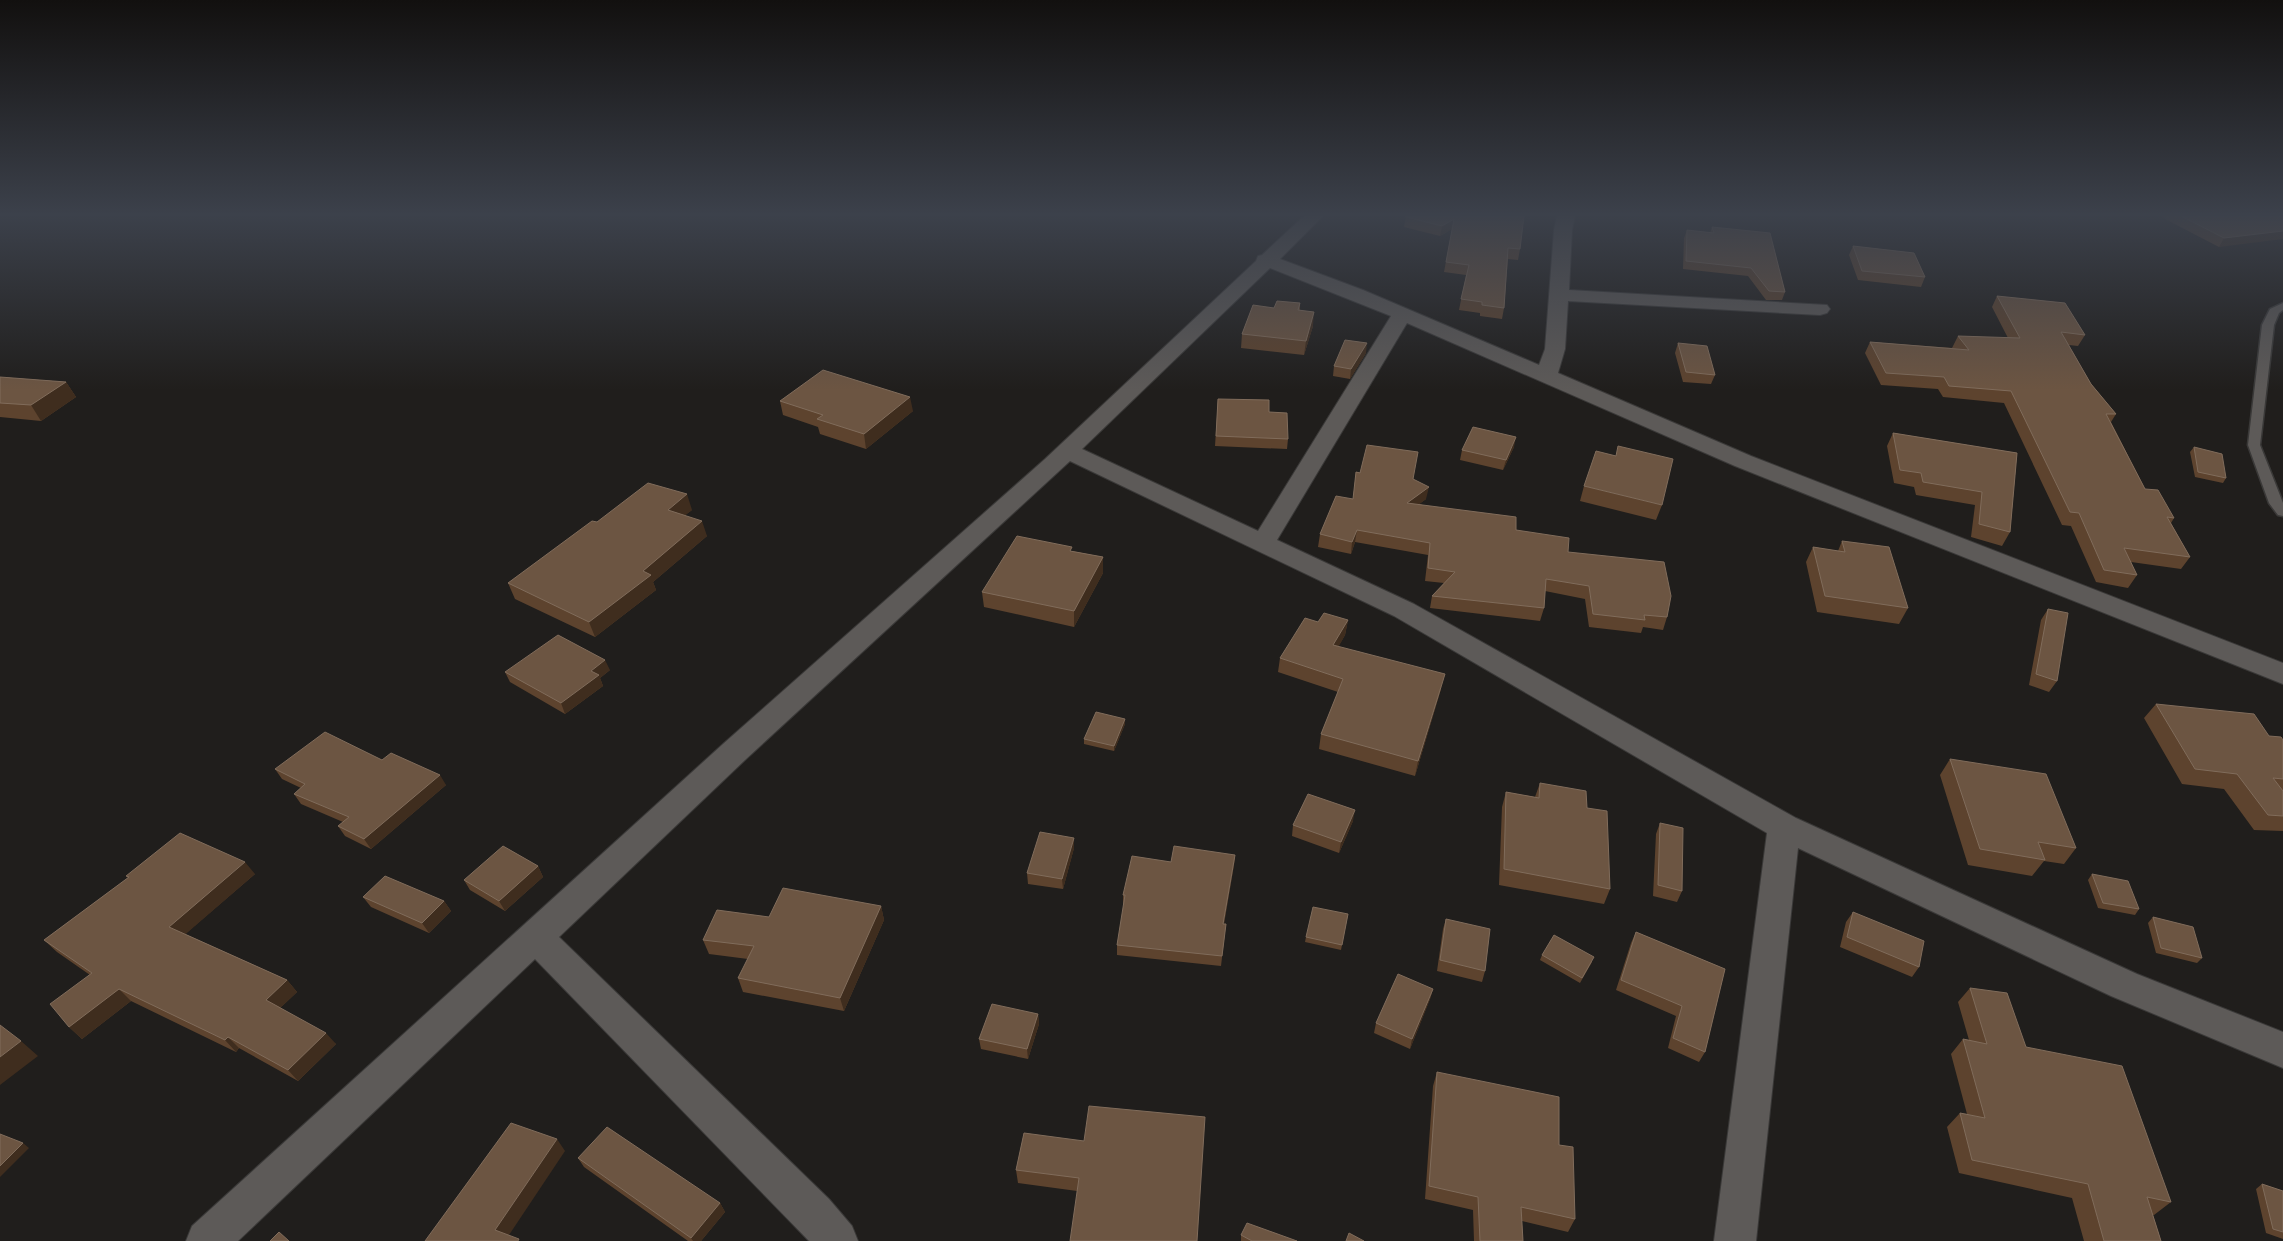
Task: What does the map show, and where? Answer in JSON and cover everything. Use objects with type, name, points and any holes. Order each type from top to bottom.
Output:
[{"type":"street","points":[[207,1241],[734,752],[1067,450],[1251,274]]},
{"type":"street","points":[[1302,274],[1356,294],[1743,461],[2283,674]]},
{"type":"street","points":[[1546,377],[1555,349],[1561,274]]},
{"type":"street","points":[[1560,295],[1820,309]]},
{"type":"street","points":[[1263,543],[1402,314]]},
{"type":"street","points":[[1067,450],[1404,610],[1784,827],[2124,985],[2283,1050]]},
{"type":"street","points":[[1735,1241],[1784,827]]},
{"type":"street","points":[[535,936],[814,1214],[837,1241]]},
{"type":"lane","points":[[2283,306],[2274,311],[2268,326],[2254,446],[2276,503],[2283,512]]},
{"type":"building","points":[[1467,274],[1506,274],[1504,308],[1482,305],[1482,302],[1461,299]]},
{"type":"building","points":[[1756,274],[1780,274],[1785,292],[1769,291]]},
{"type":"building","points":[[1893,274],[1924,274],[1925,277]]},
{"type":"building","points":[[1997,296],[2065,303],[2085,335],[2061,332],[2091,384],[2116,414],[2106,414],[2145,489],[2158,490],[2174,518],[2167,517],[2190,557],[2124,548],[2137,575],[2104,570],[2079,513],[2070,512],[2011,391],[1949,386],[1944,377],[1886,373],[1870,342],[1969,350],[1958,336],[2020,338]]},
{"type":"building","points":[[1277,301],[1300,303],[1298,310],[1314,312],[1306,341],[1242,334],[1253,305],[1274,308]]},
{"type":"building","points":[[1345,340],[1367,343],[1351,369],[1334,366]]},
{"type":"building","points":[[1678,343],[1707,346],[1715,375],[1686,372]]},
{"type":"building","points":[[823,370],[910,397],[864,434],[817,419],[823,415],[780,401]]},
{"type":"building","points":[[0,377],[66,382],[31,405],[0,403]]},
{"type":"building","points":[[1218,399],[1269,400],[1269,412],[1287,413],[1288,439],[1216,436]]},
{"type":"building","points":[[1473,427],[1516,437],[1506,460],[1462,450]]},
{"type":"building","points":[[1893,433],[2017,453],[2010,532],[1979,524],[1982,492],[1923,482],[1921,473],[1900,470]]},
{"type":"building","points":[[1367,445],[1418,452],[1413,479],[1429,487],[1407,503],[1516,517],[1516,530],[1569,538],[1568,552],[1664,562],[1671,596],[1667,617],[1644,615],[1645,620],[1593,614],[1589,586],[1546,579],[1544,608],[1432,596],[1455,572],[1428,568],[1430,543],[1357,530],[1352,542],[1320,534],[1336,496],[1353,499],[1356,472],[1360,473]]},
{"type":"building","points":[[1618,446],[1673,459],[1662,505],[1584,486],[1596,451],[1616,456]]},
{"type":"building","points":[[2194,447],[2222,454],[2226,478],[2198,472]]},
{"type":"building","points":[[648,483],[687,494],[668,510],[702,521],[643,571],[651,575],[589,622],[508,583],[592,521],[597,522]]},
{"type":"building","points":[[1017,536],[1072,547],[1070,551],[1103,557],[1074,611],[982,592]]},
{"type":"building","points":[[1842,541],[1889,547],[1908,608],[1825,596],[1813,547],[1845,552]]},
{"type":"building","points":[[2048,609],[2068,613],[2057,681],[2036,674]]},
{"type":"building","points":[[1324,613],[1348,620],[1333,645],[1445,674],[1418,761],[1321,734],[1343,679],[1280,658],[1305,618],[1318,622]]},
{"type":"building","points":[[558,635],[605,660],[591,671],[599,675],[561,703],[505,672]]},
{"type":"building","points":[[2156,704],[2254,714],[2269,736],[2281,737],[2283,740],[2283,779],[2273,778],[2283,791],[2283,816],[2268,815],[2237,774],[2195,769]]},
{"type":"building","points":[[1096,712],[1125,719],[1114,746],[1084,739]]},
{"type":"building","points":[[325,732],[382,760],[391,753],[440,775],[364,839],[338,826],[349,817],[294,794],[305,784],[275,769]]},
{"type":"building","points":[[1950,759],[2046,774],[2076,848],[2038,842],[2045,860],[1980,849]]},
{"type":"building","points":[[1540,783],[1586,791],[1587,808],[1607,811],[1610,889],[1504,869],[1506,792],[1539,798]]},
{"type":"building","points":[[1308,794],[1355,810],[1341,842],[1293,825]]},
{"type":"building","points":[[1660,823],[1683,828],[1682,891],[1658,885]]},
{"type":"building","points":[[1040,832],[1074,838],[1062,879],[1027,873]]},
{"type":"building","points":[[180,833],[245,862],[169,927],[287,980],[266,1000],[326,1033],[288,1070],[228,1037],[225,1040],[119,989],[69,1027],[50,1004],[92,973],[44,940],[129,877],[126,876]]},
{"type":"building","points":[[503,846],[538,866],[499,901],[464,880]]},
{"type":"building","points":[[1174,846],[1235,855],[1223,924],[1226,924],[1222,956],[1117,945],[1125,895],[1123,895],[1132,856],[1171,862]]},
{"type":"building","points":[[2092,874],[2128,881],[2139,909],[2103,903]]},
{"type":"building","points":[[385,876],[444,901],[422,923],[363,897]]},
{"type":"building","points":[[783,888],[881,906],[840,998],[738,978],[754,946],[703,940],[717,910],[769,917]]},
{"type":"building","points":[[1313,907],[1348,914],[1342,945],[1306,937]]},
{"type":"building","points":[[1853,912],[1924,941],[1919,967],[1847,937]]},
{"type":"building","points":[[2153,917],[2193,927],[2202,958],[2161,948]]},
{"type":"building","points":[[1446,919],[1490,929],[1485,971],[1440,960]]},
{"type":"building","points":[[1636,932],[1725,969],[1705,1052],[1673,1038],[1682,1006],[1621,980]]},
{"type":"building","points":[[1554,935],[1594,957],[1582,978],[1542,955]]},
{"type":"building","points":[[1398,974],[1433,989],[1412,1039],[1376,1023]]},
{"type":"building","points":[[1970,988],[2007,993],[2026,1047],[2122,1066],[2171,1202],[2147,1197],[2161,1241],[2104,1241],[2088,1184],[1972,1160],[1960,1113],[1985,1118],[1963,1039],[1987,1044]]},
{"type":"building","points":[[992,1004],[1038,1014],[1027,1049],[979,1039]]},
{"type":"building","points":[[0,1025],[21,1041],[0,1057]]},
{"type":"building","points":[[1437,1072],[1559,1097],[1559,1145],[1573,1147],[1575,1219],[1521,1207],[1523,1241],[1480,1241],[1478,1197],[1429,1186]]},
{"type":"building","points":[[1089,1106],[1205,1117],[1197,1241],[1070,1241],[1079,1178],[1016,1170],[1024,1133],[1084,1141]]},
{"type":"building","points":[[511,1123],[557,1139],[495,1230],[519,1239],[518,1241],[425,1241]]},
{"type":"building","points":[[607,1127],[720,1203],[691,1238],[578,1158]]},
{"type":"building","points":[[0,1134],[23,1143],[0,1166]]},
{"type":"building","points":[[2262,1184],[2283,1191],[2283,1232],[2273,1229]]},
{"type":"building","points":[[1247,1223],[1297,1241],[1252,1241],[1241,1235]]},
{"type":"building","points":[[279,1232],[289,1241],[270,1241]]},
{"type":"building","points":[[1349,1233],[1364,1241],[1346,1241]]}]
